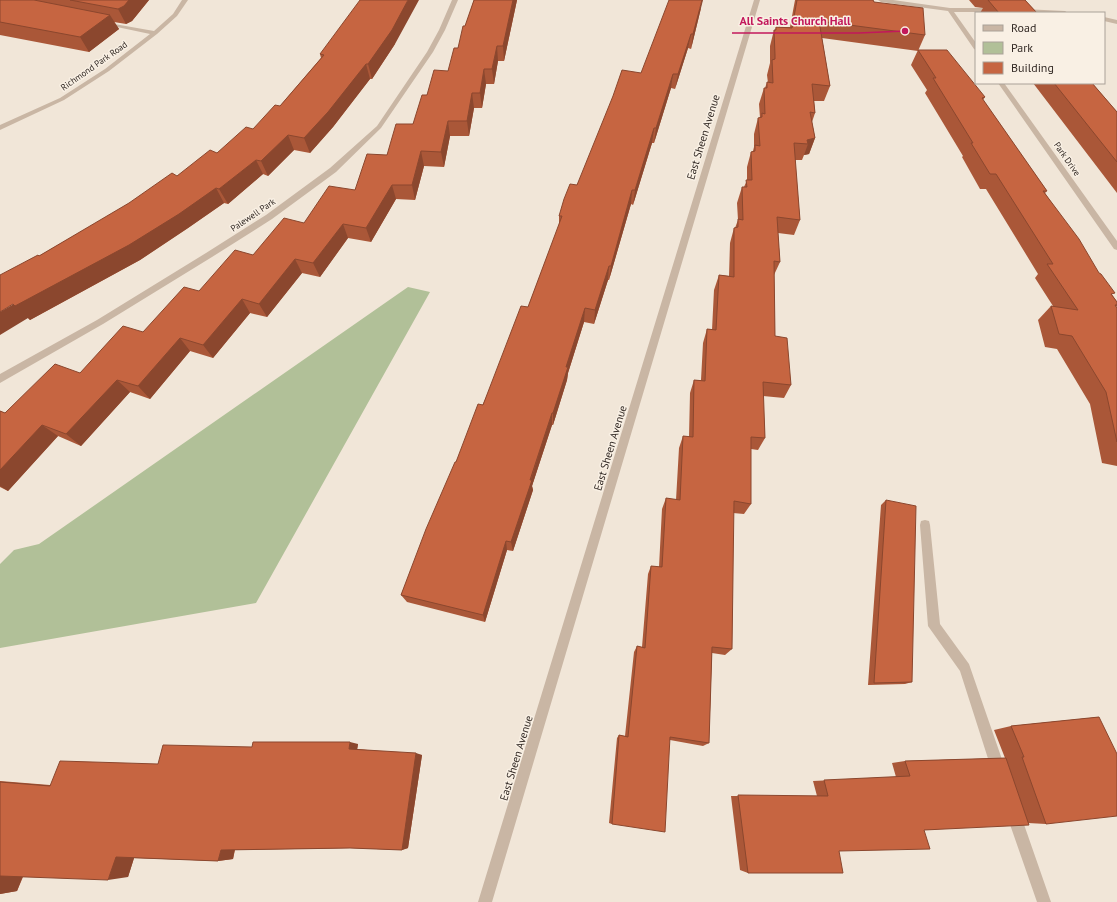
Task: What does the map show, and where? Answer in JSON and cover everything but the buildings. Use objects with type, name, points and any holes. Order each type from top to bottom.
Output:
[{"type":"street","name":"Richmond Park Road","points":[[0,128],[62,99],[107,70],[155,33],[174,15],[185,0]]},
{"type":"street","name":"Palewell Park","points":[[0,379],[100,322],[209,255],[269,217],[333,170],[379,127],[430,52],[442,30],[455,0]]},
{"type":"street","name":"East Sheen Avenue","points":[[485,902],[757,0]]},
{"type":"street","points":[[881,0],[950,10],[1002,11]]},
{"type":"street","points":[[950,10],[975,47]]},
{"type":"street","points":[[1018,11],[1042,12]]},
{"type":"street","points":[[1105,19],[1117,22]]},
{"type":"street","points":[[96,22],[155,33]]},
{"type":"street","name":"Park Drive","points":[[1002,84],[1117,247]]},
{"type":"street","points":[[925,526],[934,626],[964,668],[1003,781]]},
{"type":"street","points":[[1010,804],[1044,902]]},
{"type":"green space","points":[[408,287],[430,292],[256,603],[0,648],[0,564],[14,550],[39,544]]},
{"type":"place","name":"All Saints Church Hall","points":[[905,31]]}]
